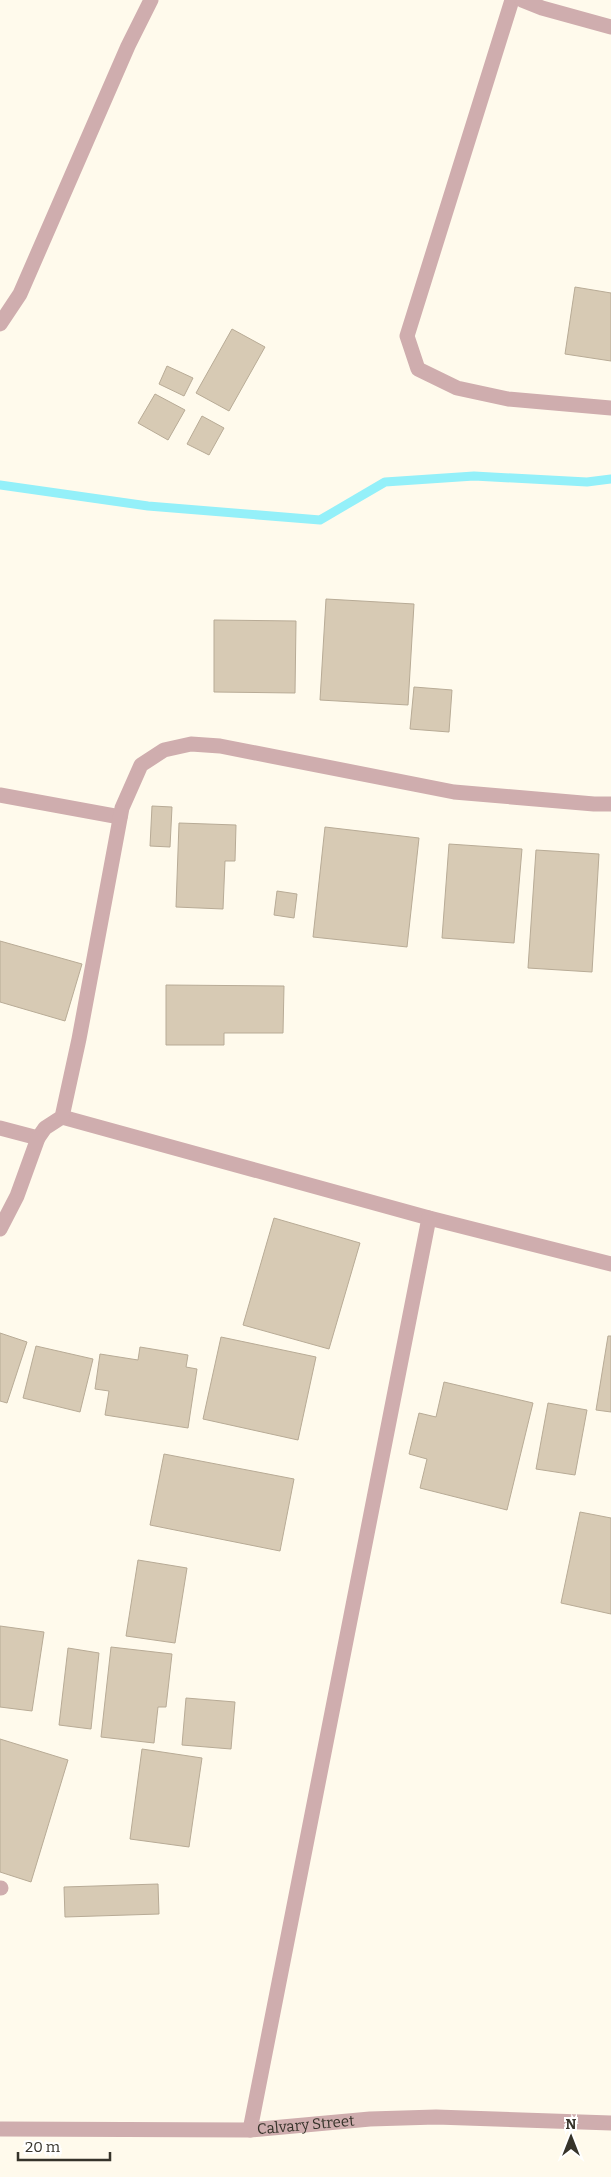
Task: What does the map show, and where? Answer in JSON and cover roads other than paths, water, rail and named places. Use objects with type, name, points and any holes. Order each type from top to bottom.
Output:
[{"type":"street","points":[[0,324],[20,294],[128,46],[151,0]]},
{"type":"street","points":[[512,0],[407,336],[418,369],[457,388],[508,399],[611,408]]},
{"type":"street","points":[[522,0],[544,4],[611,26]]},
{"type":"street","points":[[0,1230],[17,1196],[38,1138],[45,1128],[62,1117],[80,1039],[122,808],[141,765],[164,750],[191,744],[220,746],[454,792],[611,804]]},
{"type":"street","points":[[0,795],[120,817]]},
{"type":"street","points":[[62,1117],[429,1218],[611,1264]]},
{"type":"street","points":[[0,1128],[38,1138]]},
{"type":"street","points":[[250,2130],[429,1218]]},
{"type":"street","name":"Calvary Street","points":[[0,2129],[250,2130],[370,2120],[436,2117],[611,2123]]},
{"type":"waterway","points":[[0,485],[148,506],[320,520],[385,482],[474,476],[587,482],[611,479]]}]
